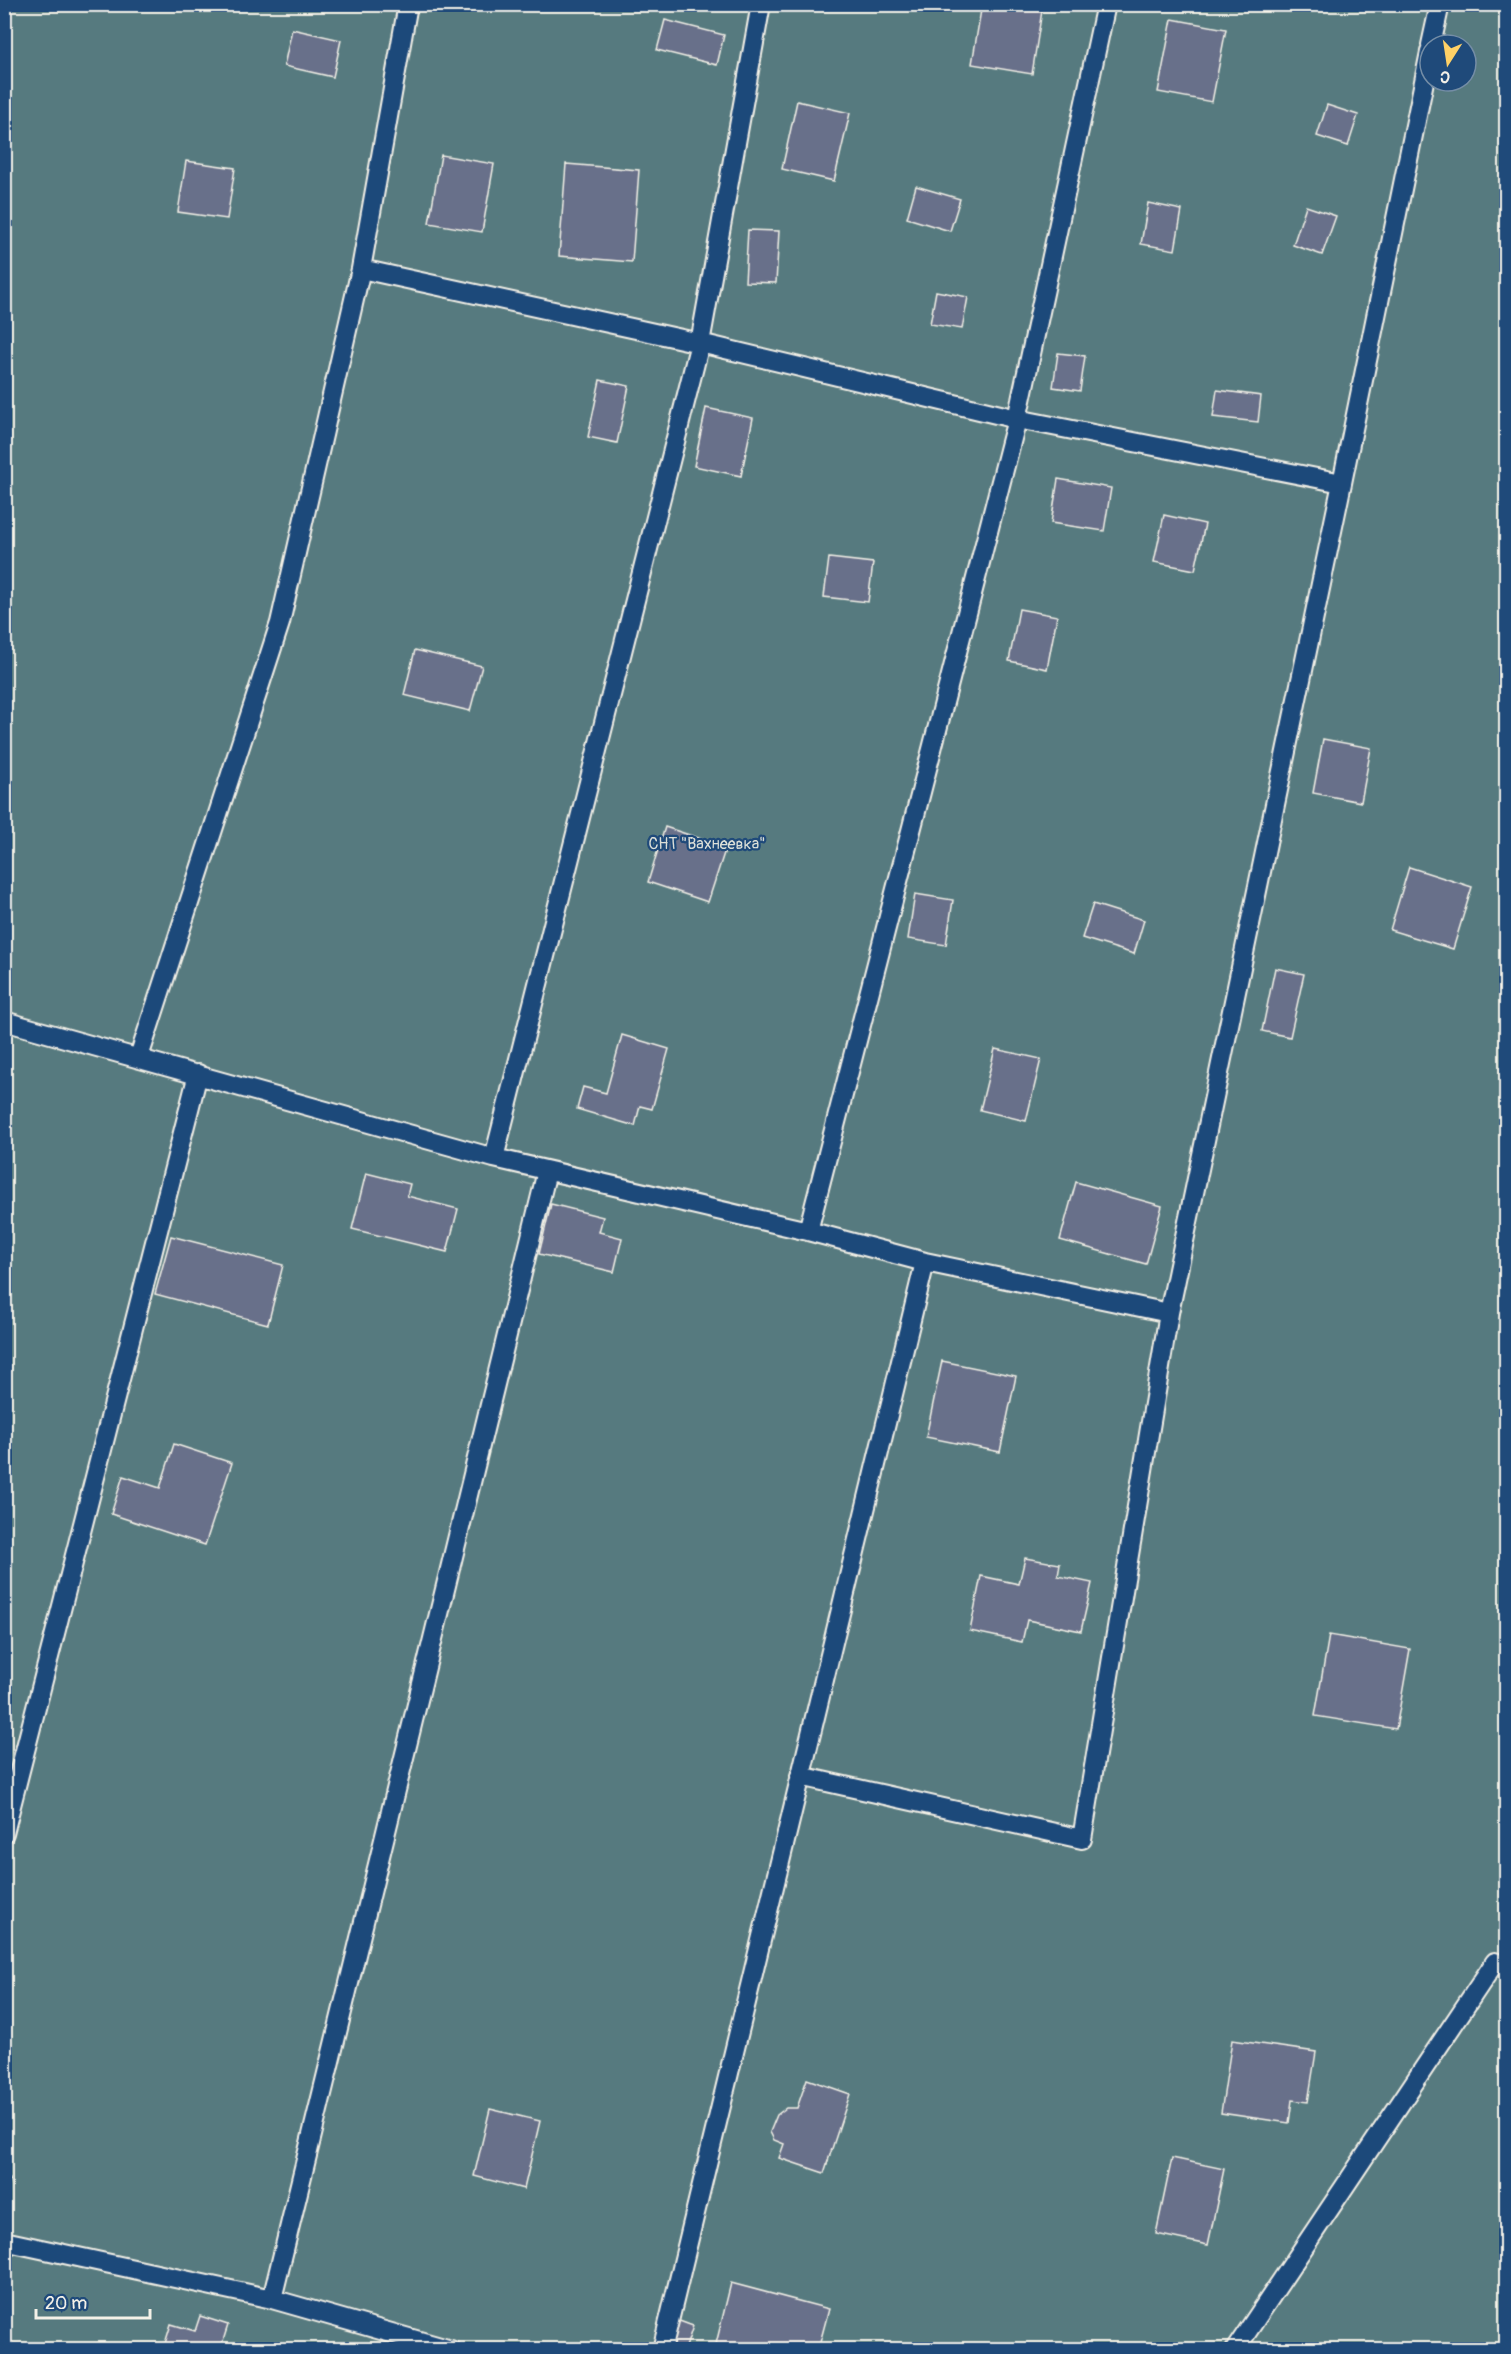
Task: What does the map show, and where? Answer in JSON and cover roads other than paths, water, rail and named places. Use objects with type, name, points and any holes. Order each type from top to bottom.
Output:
[{"type":"lane","points":[[139,1057],[280,623],[361,269],[408,4]]},
{"type":"lane","points":[[494,1158],[700,343],[761,4]]},
{"type":"lane","points":[[808,1231],[1017,419],[1106,4]]},
{"type":"lane","points":[[1434,33],[1440,4]]},
{"type":"lane","points":[[800,1776],[1082,1839],[1169,1313],[1422,93]]},
{"type":"lane","points":[[361,269],[700,343],[1017,419],[1342,483]]},
{"type":"lane","points":[[4,1021],[494,1158],[808,1231],[925,1262],[1169,1313]]},
{"type":"lane","points":[[4,1833],[198,1074]]},
{"type":"lane","points":[[272,2299],[547,1171]]},
{"type":"lane","points":[[662,2349],[925,1262]]},
{"type":"lane","points":[[1235,2349],[1495,1962]]},
{"type":"lane","points":[[4,2241],[272,2299],[451,2349]]},
{"type":"park label","name":"СНТ \"Вахнеевка\"","points":[[707,843]]}]
